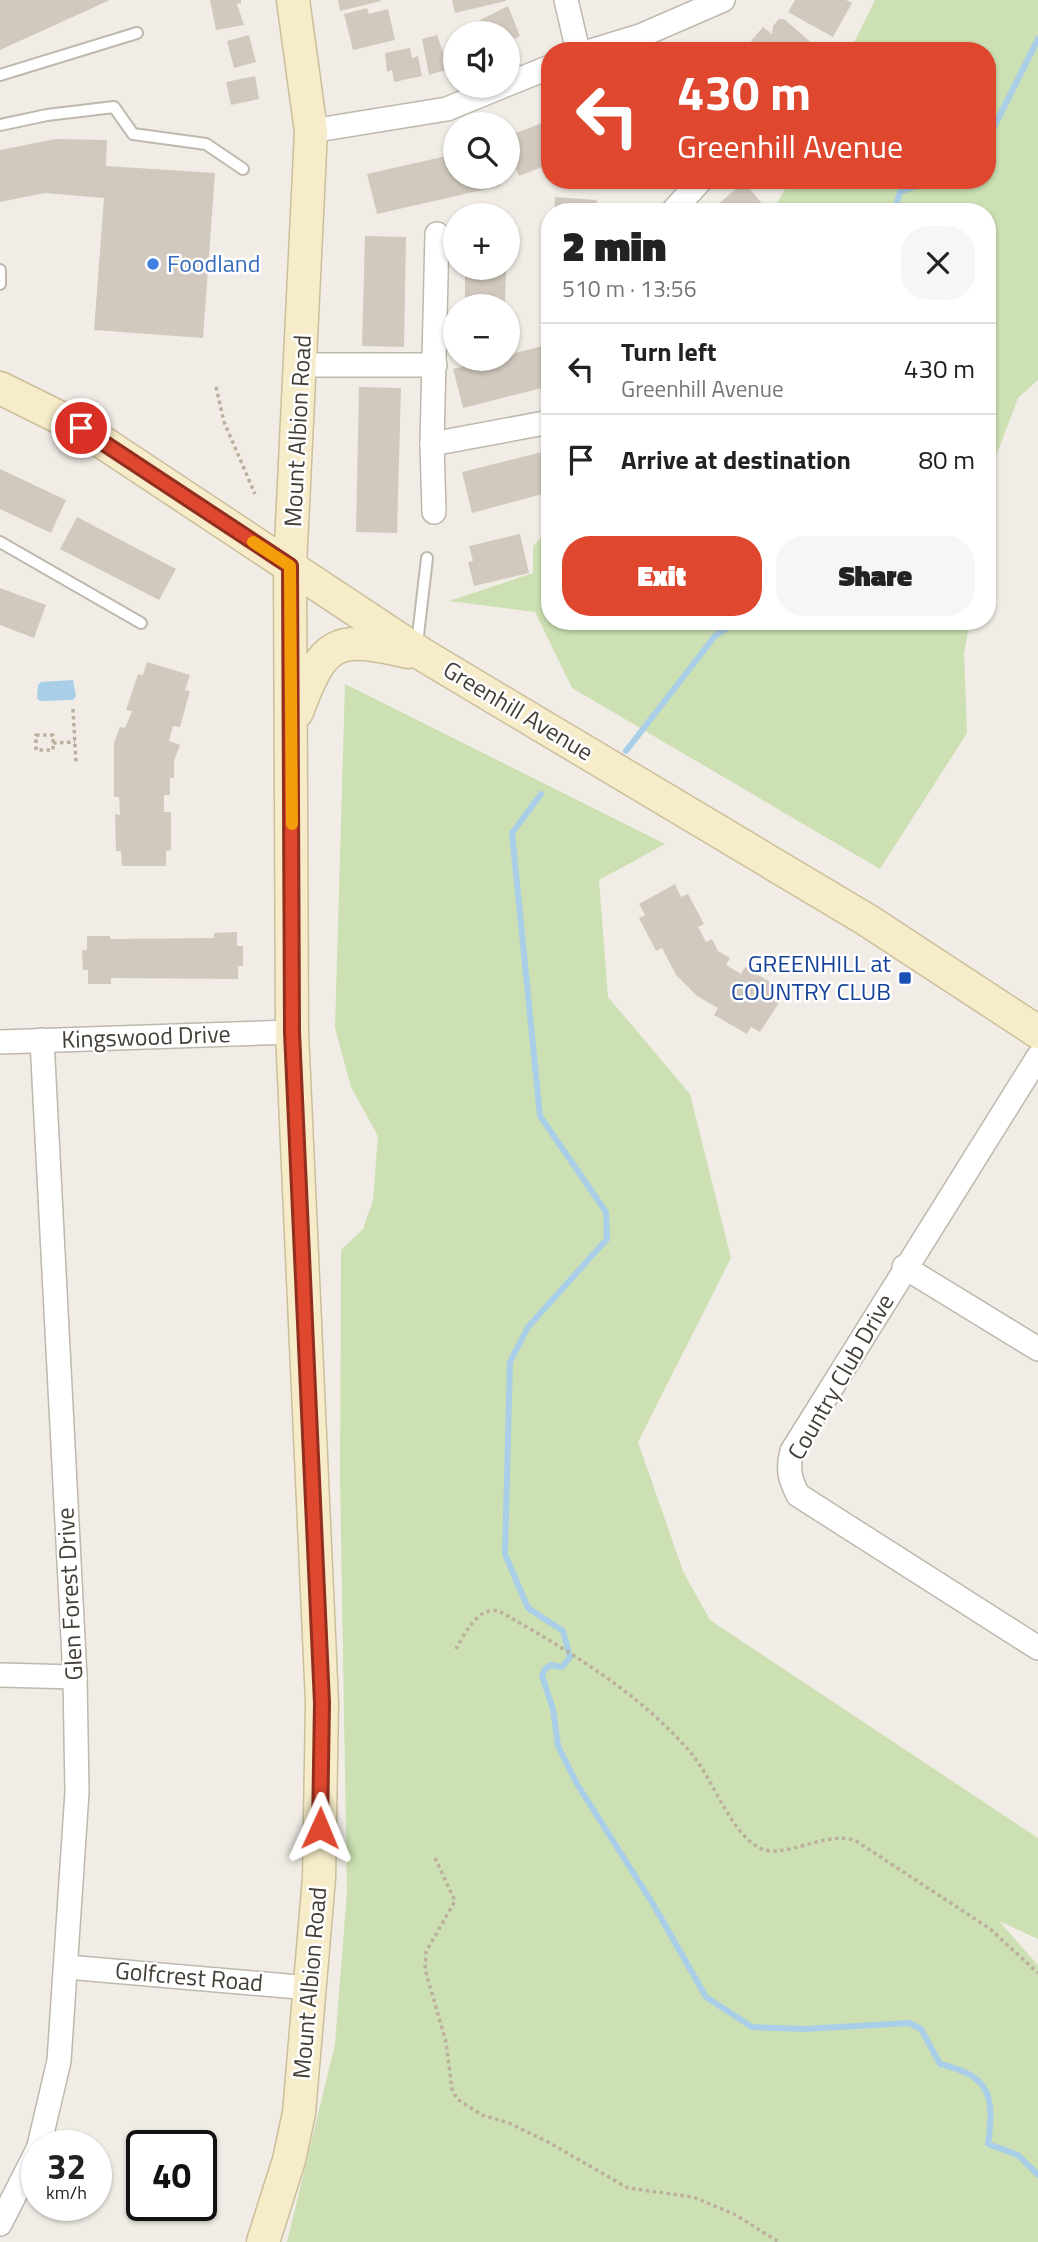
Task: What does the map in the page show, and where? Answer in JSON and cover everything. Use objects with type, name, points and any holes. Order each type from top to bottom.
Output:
[{"type":"street","name":"Mount Albion Road","points":[[263,2242],[289,2160],[299,2113],[320,1878],[322,1703],[292,1032],[290,566],[312,131],[293,0]]},
{"type":"street","points":[[566,0],[576,42]]},
{"type":"street","points":[[645,42],[723,0]]},
{"type":"street","points":[[520,79],[541,70]]},
{"type":"street","points":[[312,131],[447,109],[474,98]]},
{"type":"street","points":[[681,203],[693,189]]},
{"type":"street","points":[[434,512],[432,444],[438,234]]},
{"type":"street","points":[[302,365],[435,365]]},
{"type":"street","name":"Greenhill Avenue","points":[[0,388],[81,428],[421,653],[867,920],[1038,1031]]},
{"type":"street","points":[[432,444],[541,424]]},
{"type":"street","points":[[292,726],[320,658],[331,650],[350,642],[421,653]]},
{"type":"street","name":"Kingswood Drive","points":[[0,1042],[292,1032]]},
{"type":"street","name":"Glen Forest Drive","points":[[42,1041],[75,1677],[77,1792],[59,2061],[43,2130]]},
{"type":"street","name":"Country Club Drive","points":[[1038,1056],[904,1267],[792,1451],[789,1477],[798,1495],[809,1503],[1038,1648]]},
{"type":"street","points":[[904,1267],[1038,1349]]},
{"type":"street","points":[[0,1675],[75,1677]]},
{"type":"street","name":"Golfcrest Road","points":[[67,1967],[310,1988]]},
{"type":"street","points":[[0,2224],[21,2183]]},
{"type":"lane","points":[[0,75],[137,33]]},
{"type":"lane","points":[[0,125],[47,115],[114,107],[133,134],[206,144],[243,169]]},
{"type":"lane","points":[[0,270],[0,284]]},
{"type":"lane","points":[[0,542],[141,623]]},
{"type":"lane","points":[[421,653],[427,558]]},
{"type":"path","points":[[216,387],[224,422],[255,494]]},
{"type":"path","points":[[73,709],[76,764]]},
{"type":"path","points":[[36,735],[53,735],[53,743],[53,750],[36,750],[36,735]]},
{"type":"path","points":[[53,743],[75,743]]},
{"type":"path","points":[[456,1649],[483,1612],[491,1609],[499,1611],[561,1647],[649,1710],[691,1753],[720,1795],[728,1815],[759,1848],[776,1851],[845,1836],[989,1928],[1038,1973]]},
{"type":"path","points":[[435,1858],[455,1901],[426,1952],[425,1969],[446,2042],[452,2089],[457,2099],[475,2112],[548,2142],[628,2188],[692,2197],[734,2214],[779,2242]]},
{"type":"green space","points":[[875,0],[1038,0],[1038,380],[1018,398],[996,456],[996,203],[777,203],[785,189],[996,189],[996,42],[854,42]]},
{"type":"green space","points":[[541,538],[541,624],[535,612],[449,601],[533,573],[533,546]]},
{"type":"green space","points":[[544,630],[968,630],[964,653],[967,733],[880,869],[572,688]]},
{"type":"green space","points":[[345,684],[665,844],[599,880],[608,997],[690,1094],[731,1258],[638,1442],[683,1571],[710,1620],[1038,1838],[1038,1939],[999,1921],[1038,1965],[1038,2242],[287,2242],[335,2044],[347,1892],[340,1476],[341,1250],[363,1229],[373,1200],[378,1136],[351,1087],[335,1028]]},
{"type":"water","points":[[73,680],[76,696],[73,700],[40,701],[37,698],[38,685],[41,682]]},
{"type":"building","points":[[0,0],[110,0],[0,50]]},
{"type":"building","points":[[210,0],[241,0],[241,3],[237,4],[244,25],[216,30]]},
{"type":"building","points":[[338,0],[381,0],[381,1],[340,11]]},
{"type":"building","points":[[452,0],[506,0],[506,1],[455,13]]},
{"type":"building","points":[[795,0],[846,0],[852,3],[833,37],[788,12]]},
{"type":"building","points":[[508,6],[514,21],[479,21]]},
{"type":"building","points":[[367,8],[369,14],[388,9],[395,40],[353,50],[344,14]]},
{"type":"building","points":[[779,19],[784,19],[811,42],[751,41],[763,27],[772,34],[773,26]]},
{"type":"building","points":[[249,35],[256,62],[234,68],[227,41]]},
{"type":"building","points":[[437,35],[443,52],[443,71],[429,75],[422,39]]},
{"type":"building","points":[[410,48],[412,58],[418,56],[422,76],[394,82],[392,70],[387,72],[385,53]]},
{"type":"building","points":[[255,76],[259,99],[231,105],[226,82]]},
{"type":"building","points":[[541,123],[541,167],[520,176],[520,131]]},
{"type":"building","name":"Foodland","points":[[56,139],[107,140],[106,166],[215,173],[203,338],[94,330],[104,198],[45,193],[0,202],[0,150]]},
{"type":"building","points":[[443,157],[443,189],[487,189],[377,214],[367,174]]},
{"type":"building","points":[[736,189],[750,189],[762,203],[720,203]]},
{"type":"building","points":[[555,197],[597,200],[597,203],[555,203]]},
{"type":"building","points":[[365,236],[406,237],[404,347],[362,346]]},
{"type":"building","points":[[465,280],[506,280],[505,294],[465,294]]},
{"type":"building","points":[[541,346],[541,388],[463,408],[454,371],[520,371],[520,352]]},
{"type":"building","points":[[359,387],[401,388],[397,533],[356,532]]},
{"type":"building","points":[[541,452],[541,494],[472,513],[462,472]]},
{"type":"building","points":[[0,469],[66,500],[51,533],[0,509]]},
{"type":"building","points":[[77,517],[176,569],[159,600],[60,549]]},
{"type":"building","points":[[520,534],[529,573],[474,586],[468,562],[473,561],[469,546]]},
{"type":"building","points":[[0,588],[46,605],[34,638],[0,625]]},
{"type":"building","points":[[147,662],[190,675],[185,690],[190,691],[180,727],[173,726],[169,741],[180,745],[174,761],[174,778],[170,778],[170,795],[164,795],[164,812],[171,812],[171,850],[166,851],[166,866],[122,866],[121,851],[116,851],[115,814],[120,815],[119,797],[114,797],[114,743],[120,727],[125,728],[132,711],[126,710],[138,674],[143,675]]},
{"type":"building","points":[[675,884],[681,897],[688,894],[704,924],[698,927],[706,942],[712,939],[718,951],[730,958],[726,965],[741,974],[745,967],[775,985],[771,991],[782,998],[760,1032],[751,1027],[747,1034],[714,1015],[718,1008],[697,996],[676,975],[662,948],[656,951],[639,918],[645,915],[639,904]]},
{"type":"building","points":[[237,932],[237,946],[243,946],[243,966],[238,966],[238,979],[111,978],[111,984],[88,984],[88,970],[83,970],[82,950],[87,950],[87,936],[110,936],[110,939],[214,938],[214,933]]},
{"type":"waterway","points":[[996,123],[1038,39]]},
{"type":"waterway","points":[[897,203],[900,192],[908,189]]},
{"type":"waterway","points":[[626,751],[715,636],[724,630]]},
{"type":"waterway","points":[[541,794],[512,833],[540,1116],[606,1212],[607,1239],[528,1327],[510,1362],[505,1554],[528,1608],[563,1631],[570,1657],[562,1667],[551,1665],[545,1669],[542,1676],[553,1709],[558,1746],[577,1784],[653,1904],[706,1997],[752,2027],[804,2029],[909,2023],[921,2029],[940,2064],[970,2075],[985,2090],[990,2113],[988,2144],[1018,2155],[1038,2175]]},
{"type":"slow traffic","points":[[253,542],[290,566],[292,824]]},
{"type":"place","name":"Foodland","points":[[153,264]]},
{"type":"place","name":"GREENHILL at COUNTRY CLUB","points":[[905,978]]},
{"type":"route","points":[[81,428],[290,566],[292,1032],[322,1703],[320,1828]]}]
